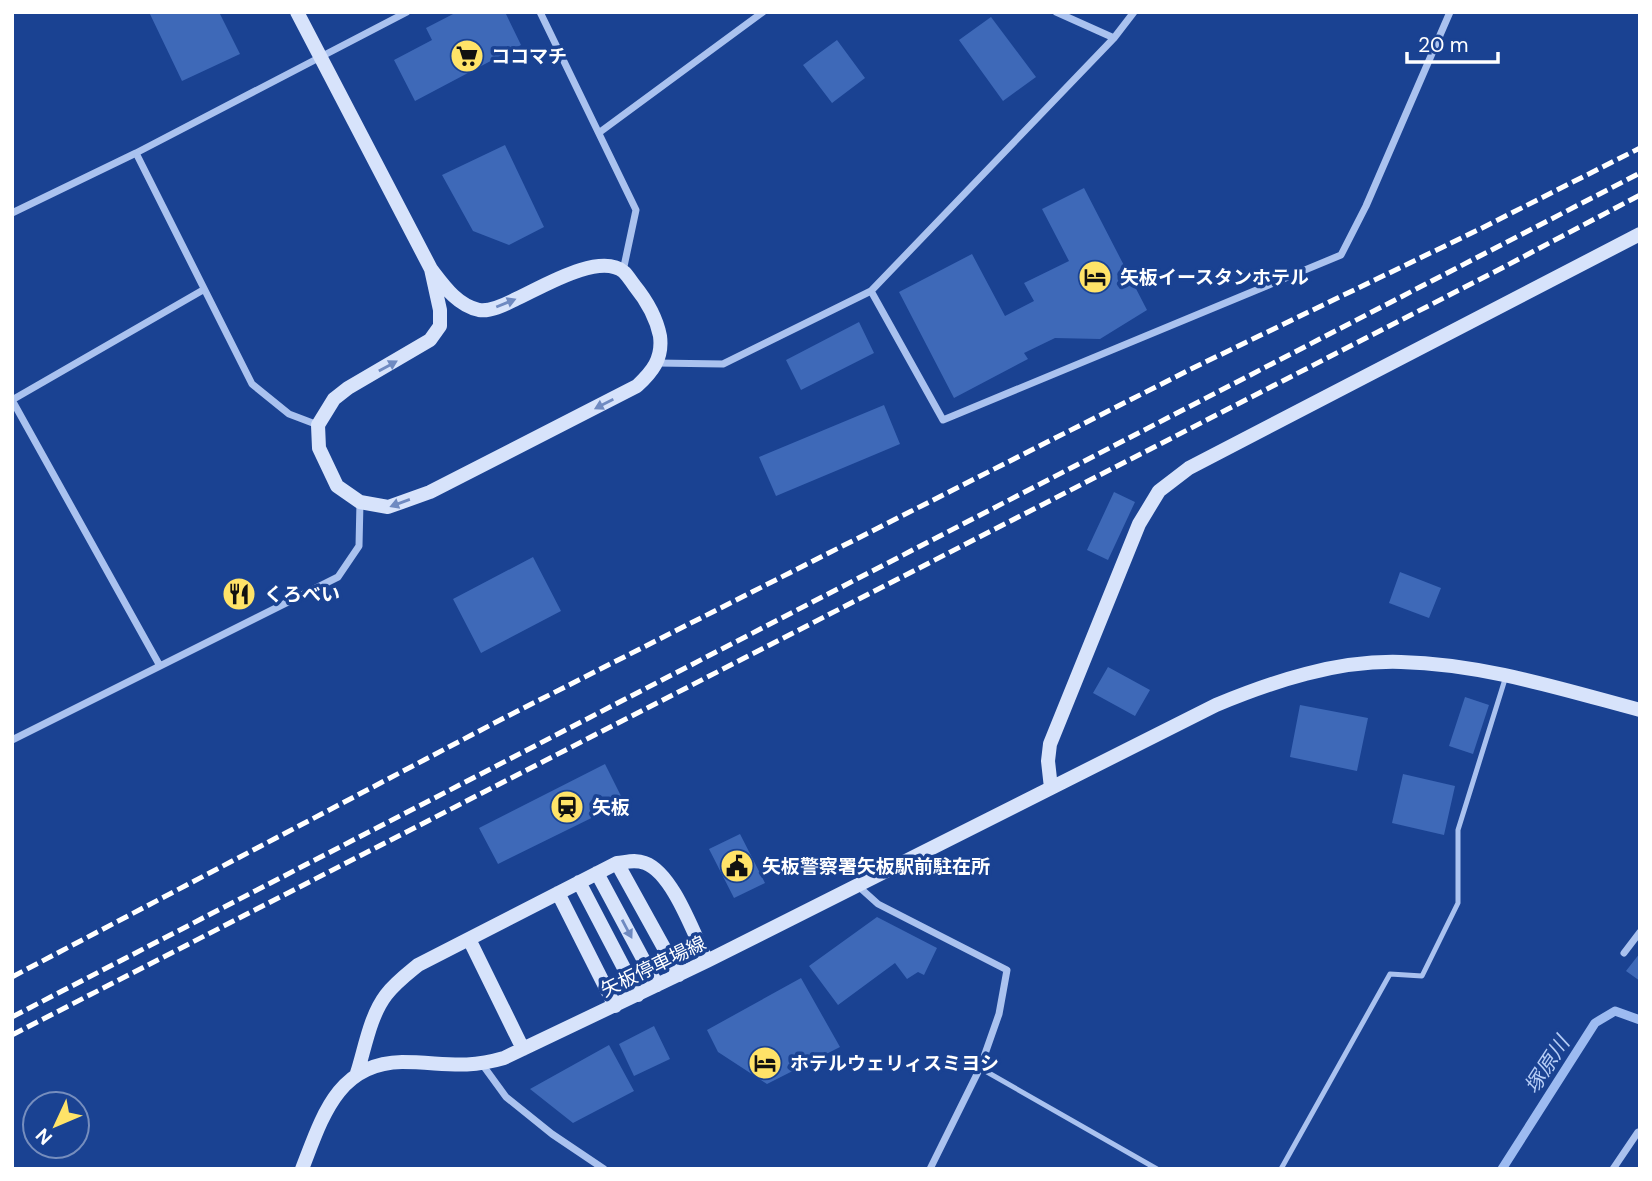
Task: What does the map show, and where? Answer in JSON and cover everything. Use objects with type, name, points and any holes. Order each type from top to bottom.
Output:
[{"type":"street","points":[[297,12],[431,269],[449,293],[480,310],[500,307],[573,272],[590,267],[610,267],[622,271],[657,319],[661,346],[657,363],[650,374],[630,390],[430,492],[388,507],[360,502],[337,486],[319,448],[318,425],[334,399],[348,388],[430,340],[440,326],[440,310],[431,269]]},
{"type":"street","points":[[12,213],[136,153],[407,12]]},
{"type":"street","points":[[540,12],[636,210],[622,271]]},
{"type":"street","points":[[600,132],[763,12]]},
{"type":"street","points":[[1056,12],[1114,38]]},
{"type":"street","points":[[657,363],[723,365],[871,291],[1114,38],[1134,12]]},
{"type":"street","points":[[871,291],[943,420],[1341,255],[1366,206],[1450,12]]},
{"type":"street","points":[[136,153],[252,384],[289,414],[318,425]]},
{"type":"street","points":[[1051,788],[1048,761],[1050,744],[1139,524],[1160,491],[1189,468],[1640,234]]},
{"type":"street","points":[[160,666],[12,400],[203,290]]},
{"type":"street","points":[[12,740],[338,577],[359,546],[360,502]]},
{"type":"street","name":"矢板停車場線","points":[[357,1073],[375,1065],[401,1062],[451,1066],[482,1064],[523,1049],[707,961],[1216,705],[1259,687],[1309,673],[1399,661],[1507,674],[1640,710]]},
{"type":"street","points":[[302,1169],[329,1106],[342,1087],[357,1073],[377,1010],[385,996],[418,965],[558,893],[617,863],[634,860],[648,864],[671,888],[707,961]]},
{"type":"street","points":[[617,863],[678,975]]},
{"type":"street","points":[[597,873],[657,985]]},
{"type":"street","points":[[579,883],[638,995]]},
{"type":"street","points":[[858,886],[878,904],[1007,970],[999,1014],[980,1068],[930,1169]]},
{"type":"street","points":[[558,893],[615,1006]]},
{"type":"street","points":[[1624,954],[1640,932]]},
{"type":"street","points":[[469,939],[523,1049]]},
{"type":"street","points":[[482,1064],[506,1097],[552,1134],[604,1169]]},
{"type":"street","points":[[1613,1169],[1638,1132],[1640,1133]]},
{"type":"lane","points":[[1281,1169],[1390,974],[1422,976],[1458,903],[1458,830],[1507,674]]},
{"type":"lane","points":[[980,1068],[1157,1169]]},
{"type":"building","points":[[149,12],[219,12],[240,54],[182,81]]},
{"type":"building","points":[[457,12],[505,12],[521,45],[415,101],[394,60],[432,40],[426,28]]},
{"type":"building","points":[[991,17],[1036,77],[1003,101],[959,40]]},
{"type":"building","points":[[837,40],[865,78],[832,103],[803,65]]},
{"type":"building","points":[[505,145],[544,227],[509,245],[473,231],[442,175]]},
{"type":"building","points":[[1084,188],[1147,310],[1100,339],[1055,338],[1024,353],[1028,359],[954,398],[899,292],[972,254],[1005,316],[1034,301],[1024,283],[1069,261],[1042,209]]},
{"type":"building","points":[[859,322],[874,353],[801,390],[786,360]]},
{"type":"building","points":[[884,405],[900,444],[776,496],[759,457]]},
{"type":"building","points":[[1114,492],[1135,502],[1108,560],[1087,550]]},
{"type":"building","points":[[533,557],[561,611],[481,653],[453,599]]},
{"type":"building","points":[[1400,572],[1441,588],[1429,618],[1389,603]]},
{"type":"building","points":[[1108,667],[1150,690],[1135,716],[1093,693]]},
{"type":"building","points":[[1465,697],[1489,705],[1473,754],[1449,746]]},
{"type":"building","points":[[1300,705],[1368,718],[1357,771],[1290,757]]},
{"type":"building","points":[[605,764],[624,802],[498,864],[479,828]]},
{"type":"building","points":[[1403,774],[1455,786],[1444,835],[1392,823]]},
{"type":"building","name":"矢板警察署矢板駅前駐在所","points":[[740,834],[765,883],[734,898],[709,849]]},
{"type":"building","points":[[877,917],[937,948],[924,975],[918,972],[907,979],[895,963],[838,1005],[809,966]]},
{"type":"building","points":[[1640,953],[1640,981],[1626,971]]},
{"type":"building","points":[[801,978],[840,1047],[767,1084],[718,1052],[707,1030]]},
{"type":"building","points":[[654,1026],[670,1059],[634,1076],[619,1044]]},
{"type":"building","points":[[609,1045],[634,1091],[573,1123],[530,1089]]},
{"type":"waterway","name":"塚原川","points":[[1502,1169],[1595,1023],[1615,1011],[1640,1020]]},
{"type":"railway","points":[[12,977],[502,719],[1193,368],[1640,148]]},
{"type":"railway","points":[[12,1017],[1640,173]]},
{"type":"railway","points":[[12,1035],[1640,195]]},
{"type":"place","name":"ココマチ","points":[[467,56]]},
{"type":"place","name":"矢板イースタンホテル","points":[[1095,277]]},
{"type":"place","name":"くろべい","points":[[239,594]]},
{"type":"place","name":"矢板","points":[[567,807]]},
{"type":"place","name":"矢板警察署矢板駅前駐在所","points":[[737,866]]},
{"type":"place","name":"ホテルウェリィスミヨシ","points":[[765,1063]]}]
